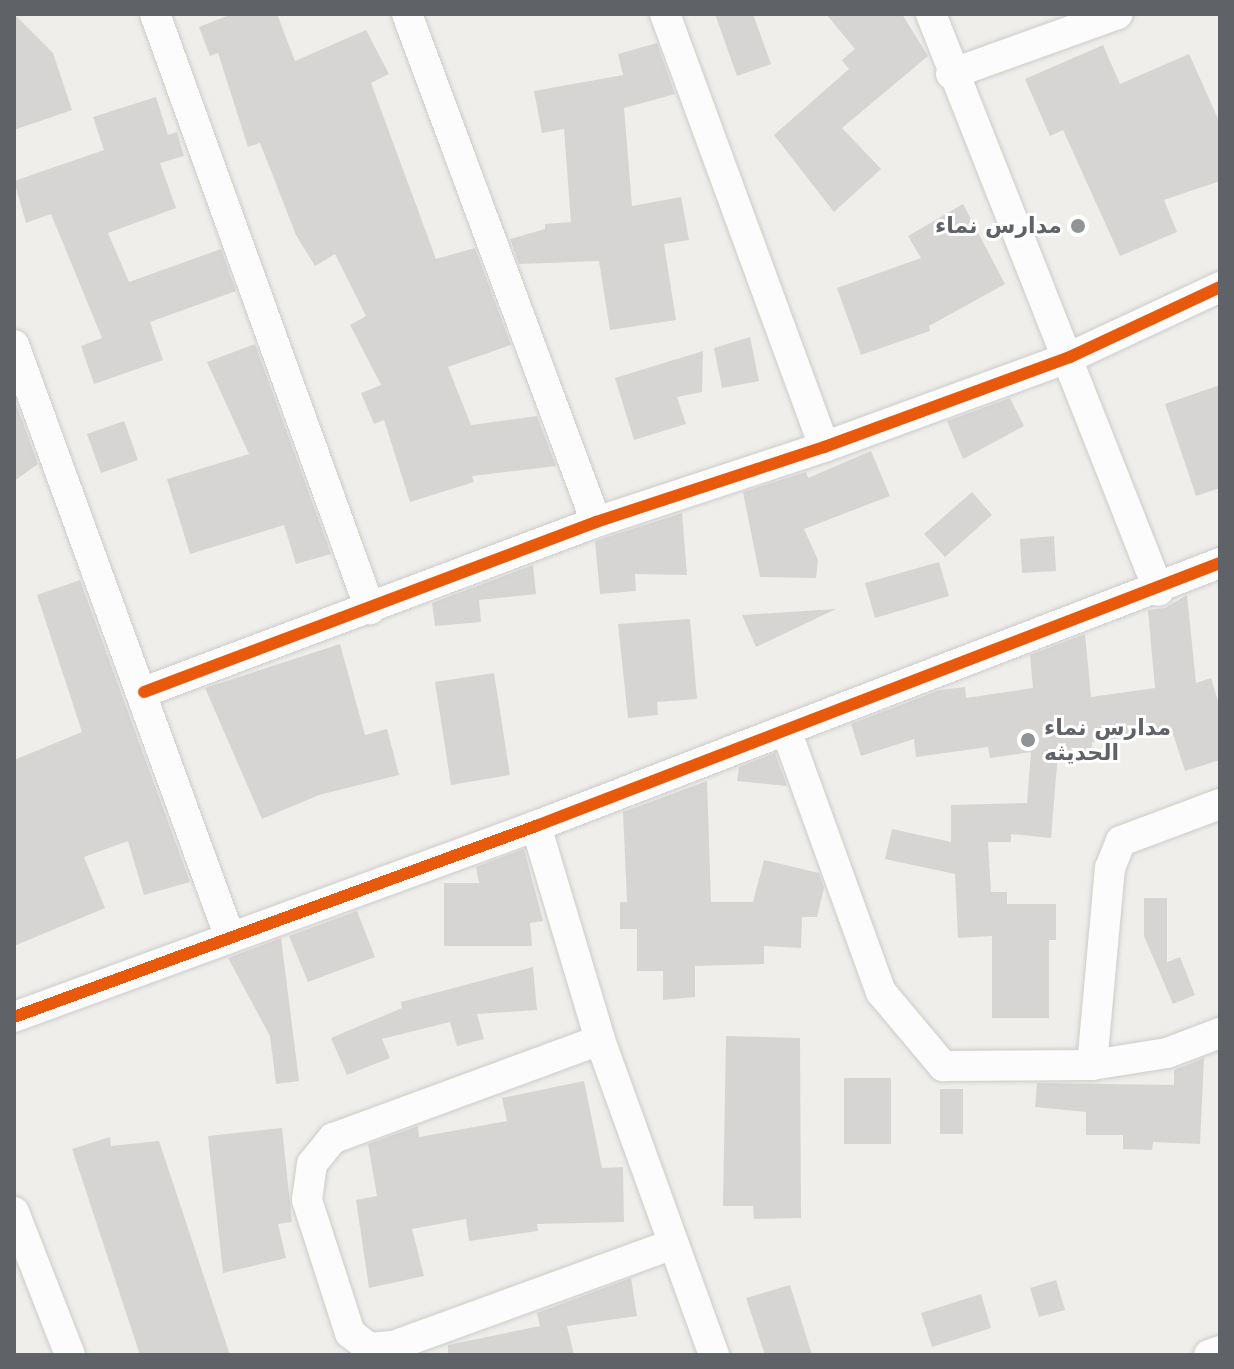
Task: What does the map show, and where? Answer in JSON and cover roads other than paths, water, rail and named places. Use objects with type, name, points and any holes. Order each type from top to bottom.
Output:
[{"type":"street","points":[[155,14],[370,609]]},
{"type":"street","points":[[407,14],[596,522]]},
{"type":"street","points":[[665,14],[824,447]]},
{"type":"street","points":[[931,14],[951,74],[1070,357],[1159,591]]},
{"type":"street","points":[[951,74],[1118,14]]},
{"type":"street","points":[[144,692],[596,522],[824,447],[1070,357],[1220,287]]},
{"type":"street","points":[[14,345],[144,692],[229,935]]},
{"type":"street","points":[[14,1017],[229,935],[536,826],[1159,591],[1220,563]]},
{"type":"street","points":[[786,730],[881,992],[943,1066],[1092,1065],[1167,1053],[1220,1033]]},
{"type":"street","points":[[1092,1065],[1110,868],[1121,841],[1220,804]]},
{"type":"street","points":[[536,826],[600,1040],[670,1245],[714,1355]]},
{"type":"street","points":[[600,1040],[333,1138],[312,1164],[307,1200],[350,1333],[369,1348],[393,1346],[670,1245]]},
{"type":"street","points":[[14,1212],[70,1355]]},
{"type":"street","points":[[1209,1355],[1220,1351]]},
{"type":"place","name":"مدارس نماء","points":[[1078,226]]},
{"type":"place","name":"مدارس نماء الحديثه","points":[[1028,740]]}]
